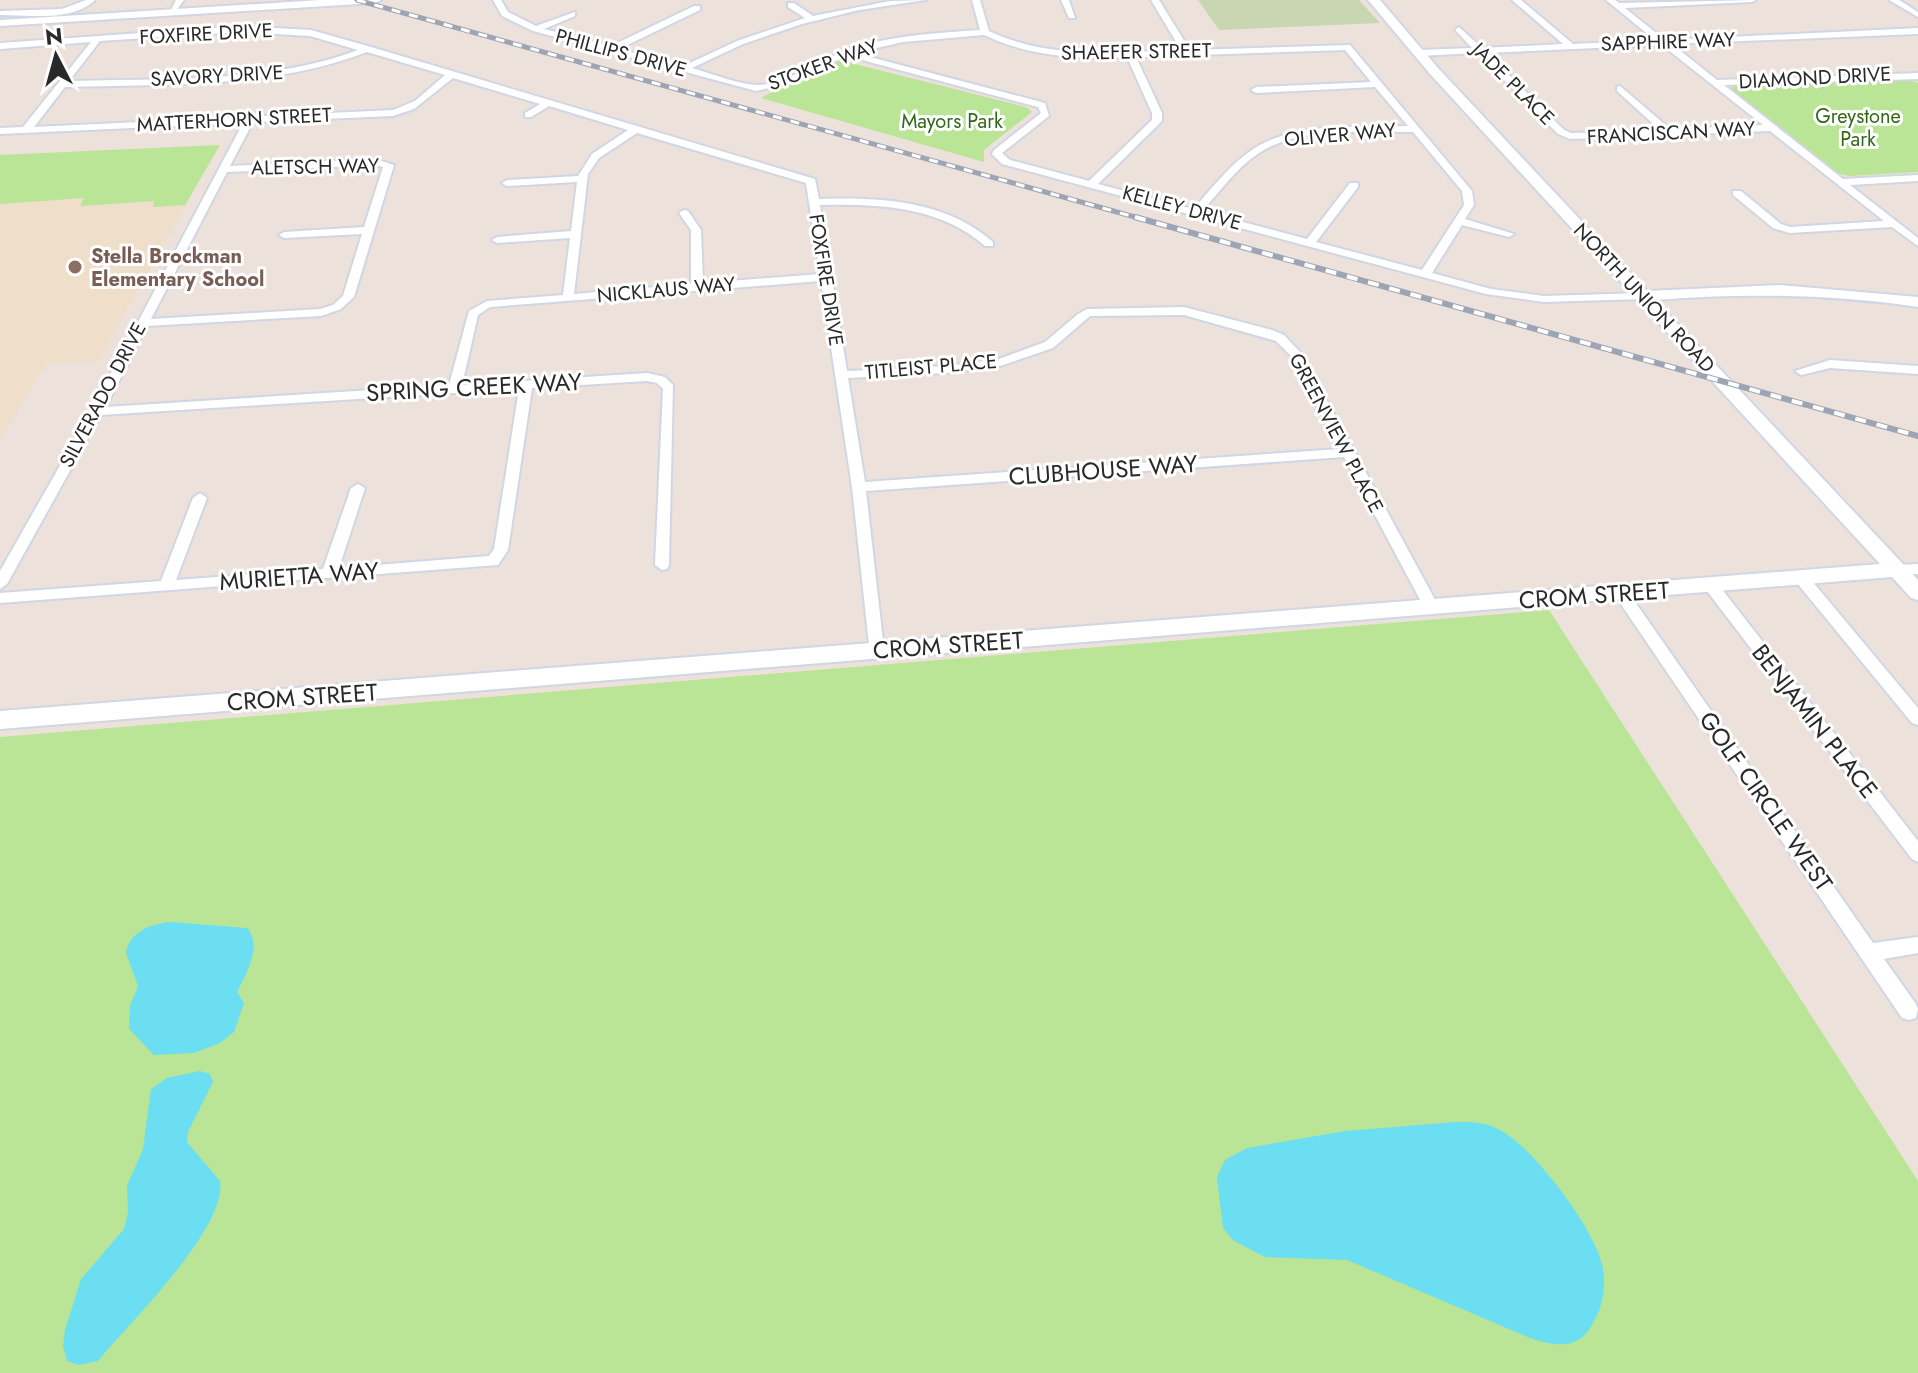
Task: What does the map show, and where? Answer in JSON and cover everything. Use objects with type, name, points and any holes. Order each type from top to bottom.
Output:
[{"type":"street","points":[[0,13],[69,10],[85,6],[91,0]]},
{"type":"street","points":[[0,21],[271,0]]},
{"type":"street","points":[[177,5],[375,0]]},
{"type":"street","name":"PHILLIPS DRIVE","points":[[497,0],[505,14],[536,29],[756,88]]},
{"type":"street","points":[[683,69],[738,42],[811,18],[922,0]]},
{"type":"street","points":[[976,0],[985,32]]},
{"type":"street","points":[[1065,0],[1072,16]]},
{"type":"street","points":[[1155,0],[1186,51]]},
{"type":"street","name":"NORTH UNION ROAD","points":[[1374,0],[1642,296],[1907,569],[1918,593]]},
{"type":"street","points":[[1516,0],[1571,46]]},
{"type":"street","points":[[1614,3],[1752,0]]},
{"type":"street","points":[[1893,0],[1918,15]]},
{"type":"street","points":[[1614,3],[1918,243]]},
{"type":"street","points":[[791,5],[811,18]]},
{"type":"street","points":[[610,50],[697,8]]},
{"type":"street","points":[[536,29],[572,14]]},
{"type":"street","name":"FOXFIRE DRIVE","points":[[0,46],[263,29],[311,33],[803,177],[813,184],[859,487],[876,650]]},
{"type":"street","name":"JADE PLACE","points":[[1459,30],[1561,132],[1570,136]]},
{"type":"street","name":"SAPPHIRE WAY","points":[[1419,53],[1918,31]]},
{"type":"street","name":"STOKER WAY","points":[[756,88],[772,86],[846,53],[912,38],[985,32]]},
{"type":"street","name":"SHAEFER STREET","points":[[985,32],[1013,45],[1043,53],[1130,54],[1343,46],[1351,50],[1380,84]]},
{"type":"street","points":[[26,130],[96,41]]},
{"type":"street","name":"SAVORY DRIVE","points":[[63,84],[282,73],[319,67],[368,49]]},
{"type":"street","name":"KELLEY DRIVE","points":[[846,53],[1042,105],[1046,114],[997,154],[1006,162],[1425,275],[1529,298],[1579,300],[1642,296]]},
{"type":"street","points":[[1092,184],[1157,121],[1157,113],[1130,54]]},
{"type":"street","name":"MATTERHORN STREET","points":[[0,131],[409,111],[417,106],[431,87],[453,74]]},
{"type":"street","name":"DIAMOND DRIVE","points":[[1715,83],[1916,76]]},
{"type":"street","points":[[1256,90],[1380,84],[1467,191],[1469,205],[1425,275]]},
{"type":"street","points":[[1620,89],[1669,133]]},
{"type":"street","points":[[528,115],[548,103]]},
{"type":"street","name":"SILVERADO DRIVE","points":[[0,584],[97,411],[202,203],[249,120]]},
{"type":"street","name":"FRANCISCAN WAY","points":[[1570,136],[1772,128]]},
{"type":"street","points":[[568,297],[582,179],[587,164],[636,129]]},
{"type":"street","name":"OLIVER WAY","points":[[1196,212],[1253,153],[1275,141],[1307,135],[1417,129]]},
{"type":"street","name":"ALETSCH WAY","points":[[224,169],[375,162],[389,165],[369,230]]},
{"type":"street","points":[[1842,182],[1918,178]]},
{"type":"street","points":[[507,183],[582,179]]},
{"type":"street","points":[[1309,244],[1354,185]]},
{"type":"street","points":[[1737,193],[1777,226],[1789,230],[1894,224]]},
{"type":"street","points":[[815,202],[862,201],[899,205],[967,225],[989,244]]},
{"type":"street","points":[[684,213],[696,230],[697,287]]},
{"type":"street","points":[[1460,221],[1509,234]]},
{"type":"street","points":[[142,323],[321,312],[337,307],[348,297],[369,230],[284,235]]},
{"type":"street","points":[[497,240],[577,234]]},
{"type":"street","name":"NICKLAUS WAY","points":[[455,387],[473,313],[487,304],[825,277]]},
{"type":"street","points":[[1642,296],[1772,287],[1818,289],[1918,302]]},
{"type":"street","name":"GREENVIEW PLACE","points":[[1062,335],[1087,313],[1163,310],[1204,314],[1280,338],[1295,353],[1431,607]]},
{"type":"street","name":"TITLEIST PLACE","points":[[841,375],[994,363],[1021,356],[1062,335]]},
{"type":"street","points":[[1801,371],[1830,364],[1918,370]]},
{"type":"street","name":"SPRING CREEK WAY","points":[[97,411],[455,387],[647,377],[661,380],[669,388],[662,565]]},
{"type":"street","name":"MURIETTA WAY","points":[[0,598],[493,561],[501,550],[526,384]]},
{"type":"street","name":"CLUBHOUSE WAY","points":[[859,487],[1347,453]]},
{"type":"street","points":[[329,574],[358,488]]},
{"type":"street","points":[[166,586],[200,498]]},
{"type":"street","name":"CROM STREET","points":[[0,720],[1712,587],[1907,569]]},
{"type":"street","points":[[1802,579],[1918,719]]},
{"type":"street","name":"BENJAMIN PLACE","points":[[1712,587],[1918,854]]},
{"type":"street","name":"GOLF CIRCLE WEST","points":[[1621,593],[1909,1011]]},
{"type":"street","points":[[1871,952],[1918,945]]},
{"type":"shaded area","name":"Stella Brockman Elementary School","points":[[220,145],[98,361],[45,364],[0,440],[0,155]]},
{"type":"green space","points":[[1198,0],[1359,0],[1380,23],[1219,30]]},
{"type":"green space","name":"Mayors Park","points":[[839,60],[1026,107],[1032,112],[984,150],[984,162],[761,98],[803,74]]},
{"type":"green space","name":"Greystone Park","points":[[1902,78],[1918,83],[1918,172],[1849,176],[1837,173],[1730,89],[1734,86]]},
{"type":"green space","points":[[220,145],[185,205],[153,207],[154,201],[80,206],[84,198],[0,204],[0,155]]},
{"type":"green space","points":[[1549,610],[1918,1181],[1918,1373],[0,1373],[0,737]]},
{"type":"water","points":[[170,922],[247,928],[252,935],[253,951],[237,992],[244,1003],[234,1032],[220,1043],[194,1053],[154,1055],[129,1029],[130,1006],[138,986],[126,953],[136,934]]},
{"type":"water","points":[[200,1071],[210,1074],[213,1082],[188,1132],[187,1142],[220,1181],[218,1201],[209,1224],[173,1275],[98,1361],[78,1365],[67,1361],[63,1346],[65,1330],[81,1279],[124,1229],[128,1212],[127,1186],[143,1149],[151,1089],[167,1078]]},
{"type":"water","points":[[1456,1122],[1488,1125],[1512,1138],[1544,1169],[1587,1230],[1602,1264],[1604,1289],[1594,1320],[1578,1340],[1555,1344],[1530,1338],[1347,1260],[1265,1257],[1234,1241],[1223,1228],[1217,1177],[1225,1160],[1247,1148],[1345,1131]]},
{"type":"railway","points":[[357,0],[1142,219]]},
{"type":"railway","points":[[1135,217],[1918,436]]},
{"type":"place","name":"Stella Brockman Elementary School","points":[[75,267]]}]
